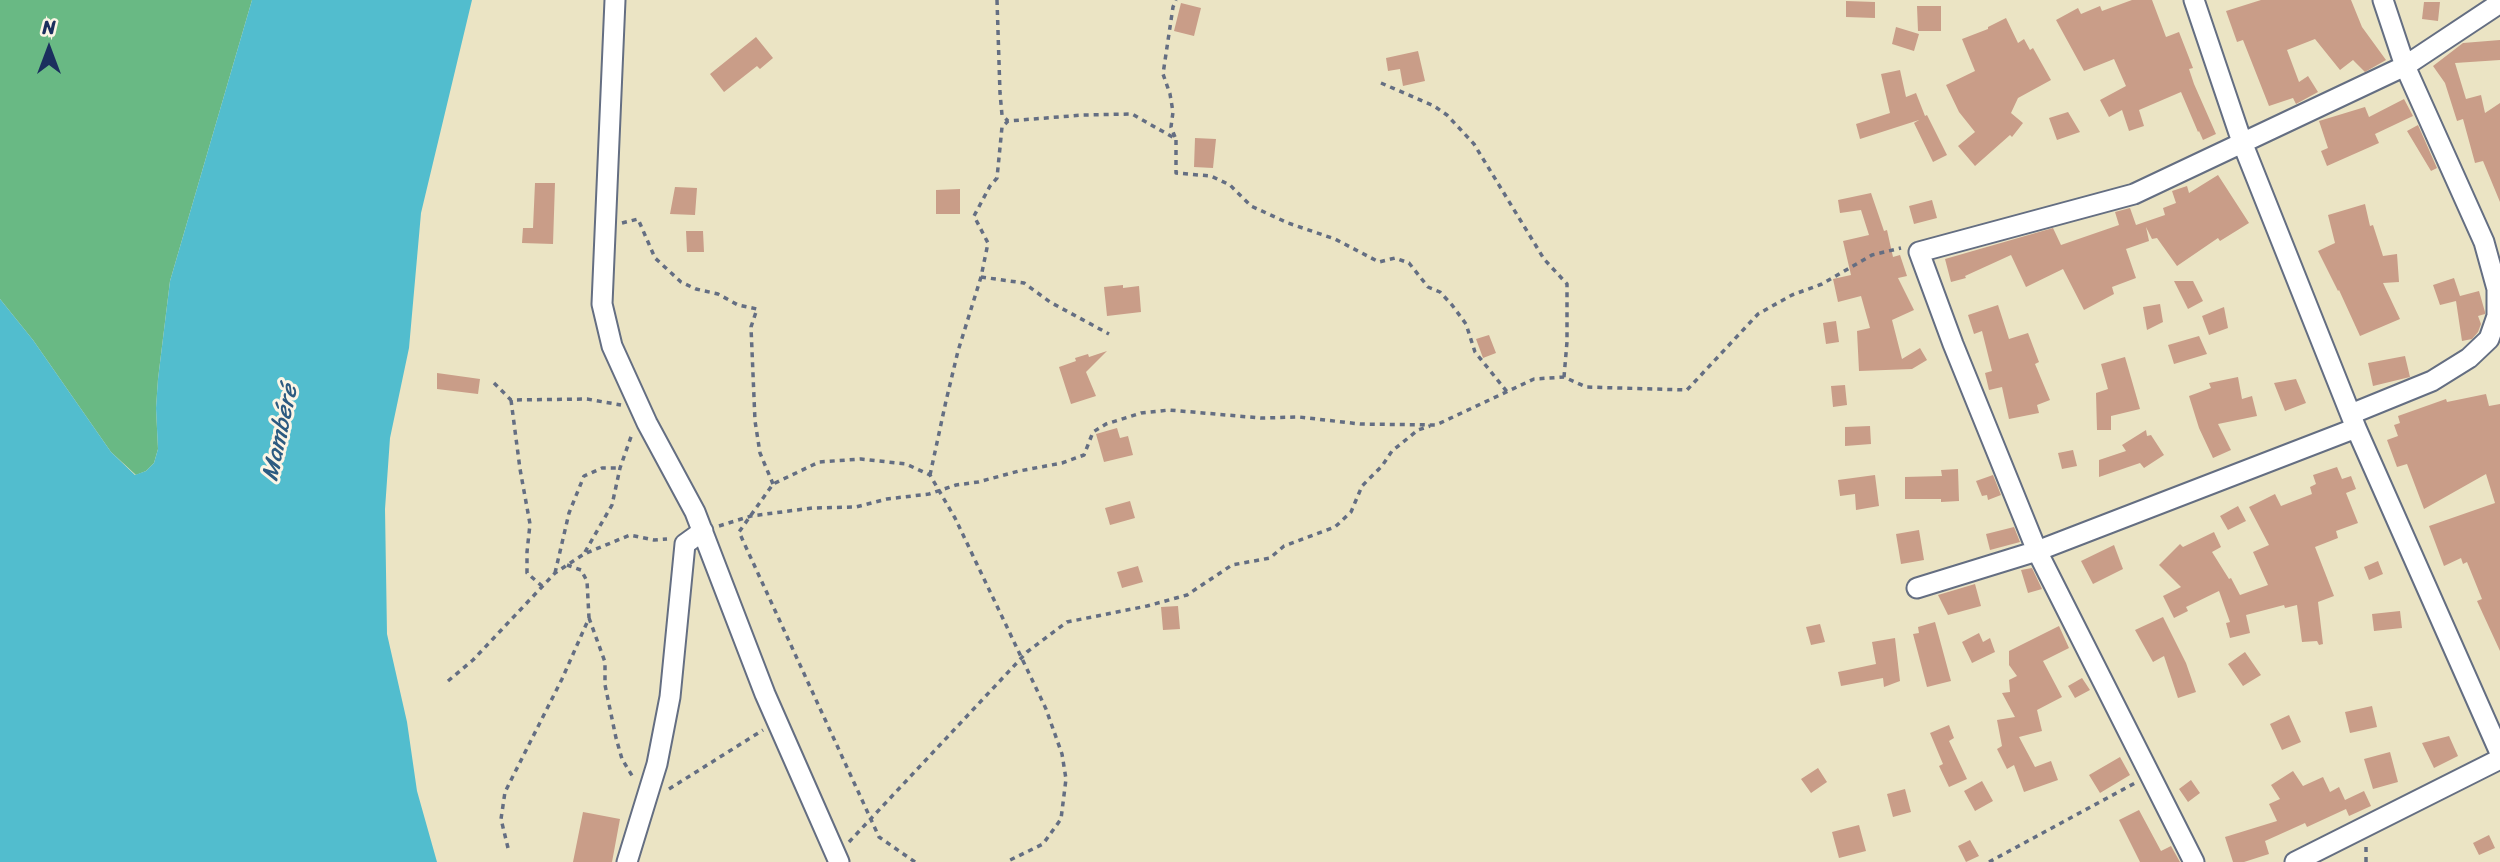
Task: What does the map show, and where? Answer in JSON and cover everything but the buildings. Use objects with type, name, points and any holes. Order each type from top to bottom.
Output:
[{"type":"street","points":[[615,0],[602,304],[612,346],[641,410],[695,512],[765,694],[836,860]]},
{"type":"street","points":[[2194,0],[2242,142],[2353,421],[2500,753]]},
{"type":"street","points":[[1917,588],[2037,551],[2353,421],[2432,381],[2469,358],[2489,339],[2497,316],[2497,289],[2484,242],[2405,66],[2382,0]]},
{"type":"street","points":[[2194,862],[2037,551],[1953,344],[1919,252],[2134,194],[2405,66],[2500,3]]},
{"type":"street","points":[[627,862],[657,764],[670,697],[685,544],[703,531]]},
{"type":"street","points":[[2295,862],[2500,759]]},
{"type":"path","points":[[997,0],[1002,115],[1008,121]]},
{"type":"path","points":[[1176,0],[1163,74],[1173,111],[1171,127],[1176,139],[1176,173],[1211,176],[1230,185],[1251,206],[1335,239],[1379,262],[1395,258],[1409,263],[1427,287],[1440,292],[1452,305],[1466,324],[1475,352],[1508,393]]},
{"type":"path","points":[[1381,83],[1434,106],[1465,134],[1474,144],[1544,259],[1567,284],[1564,377]]},
{"type":"path","points":[[930,475],[958,351],[988,243],[974,216],[997,178],[1002,127],[1008,121],[1132,114],[1176,139]]},
{"type":"path","points":[[605,227],[638,219],[655,258],[681,282],[718,294],[738,305],[757,309],[751,327],[755,421],[760,453],[773,484]]},
{"type":"path","points":[[836,860],[1021,659],[1066,622],[1187,595],[1232,565],[1269,558],[1284,546],[1335,527],[1351,512],[1362,486],[1382,466],[1392,451],[1418,430],[1436,425],[1534,379],[1564,377],[1586,387],[1688,390],[1758,314],[1791,295],[1822,284],[1872,255],[1901,248],[1919,252]]},
{"type":"path","points":[[981,276],[1024,283],[1050,302],[1109,334]]},
{"type":"path","points":[[494,383],[511,400],[530,524],[527,573],[542,586]]},
{"type":"path","points":[[511,400],[587,398],[641,410],[620,468],[612,505],[584,554]]},
{"type":"path","points":[[703,531],[751,516],[812,508],[856,507],[939,491],[1073,459],[1084,455],[1093,432],[1106,424],[1142,413],[1169,410],[1261,418],[1300,417],[1360,424],[1436,425]]},
{"type":"path","points":[[915,862],[878,838],[739,532],[773,484],[819,462],[861,459],[906,464],[930,475],[955,518],[1050,720],[1062,754],[1066,779],[1060,819],[1044,844],[1006,862]]},
{"type":"path","points":[[555,573],[569,513],[584,476],[602,468],[620,468]]},
{"type":"path","points":[[448,681],[473,660],[555,573],[567,565],[584,554],[630,535],[654,540],[668,538]]},
{"type":"path","points":[[508,848],[501,819],[505,792],[562,679],[589,618],[587,582],[581,570],[567,565]]},
{"type":"path","points":[[1989,862],[2150,775]]},
{"type":"green space","points":[[0,0],[252,0],[170,281],[158,379],[158,449],[154,463],[146,471],[136,475],[111,452],[33,340],[0,299]]},
{"type":"water","name":"Mambéré","points":[[252,0],[472,0],[421,213],[409,348],[390,438],[385,509],[387,634],[407,722],[417,791],[437,862],[0,862],[0,299],[33,340],[111,452],[135,475],[146,471],[154,463],[158,449],[158,379],[170,281]]}]
